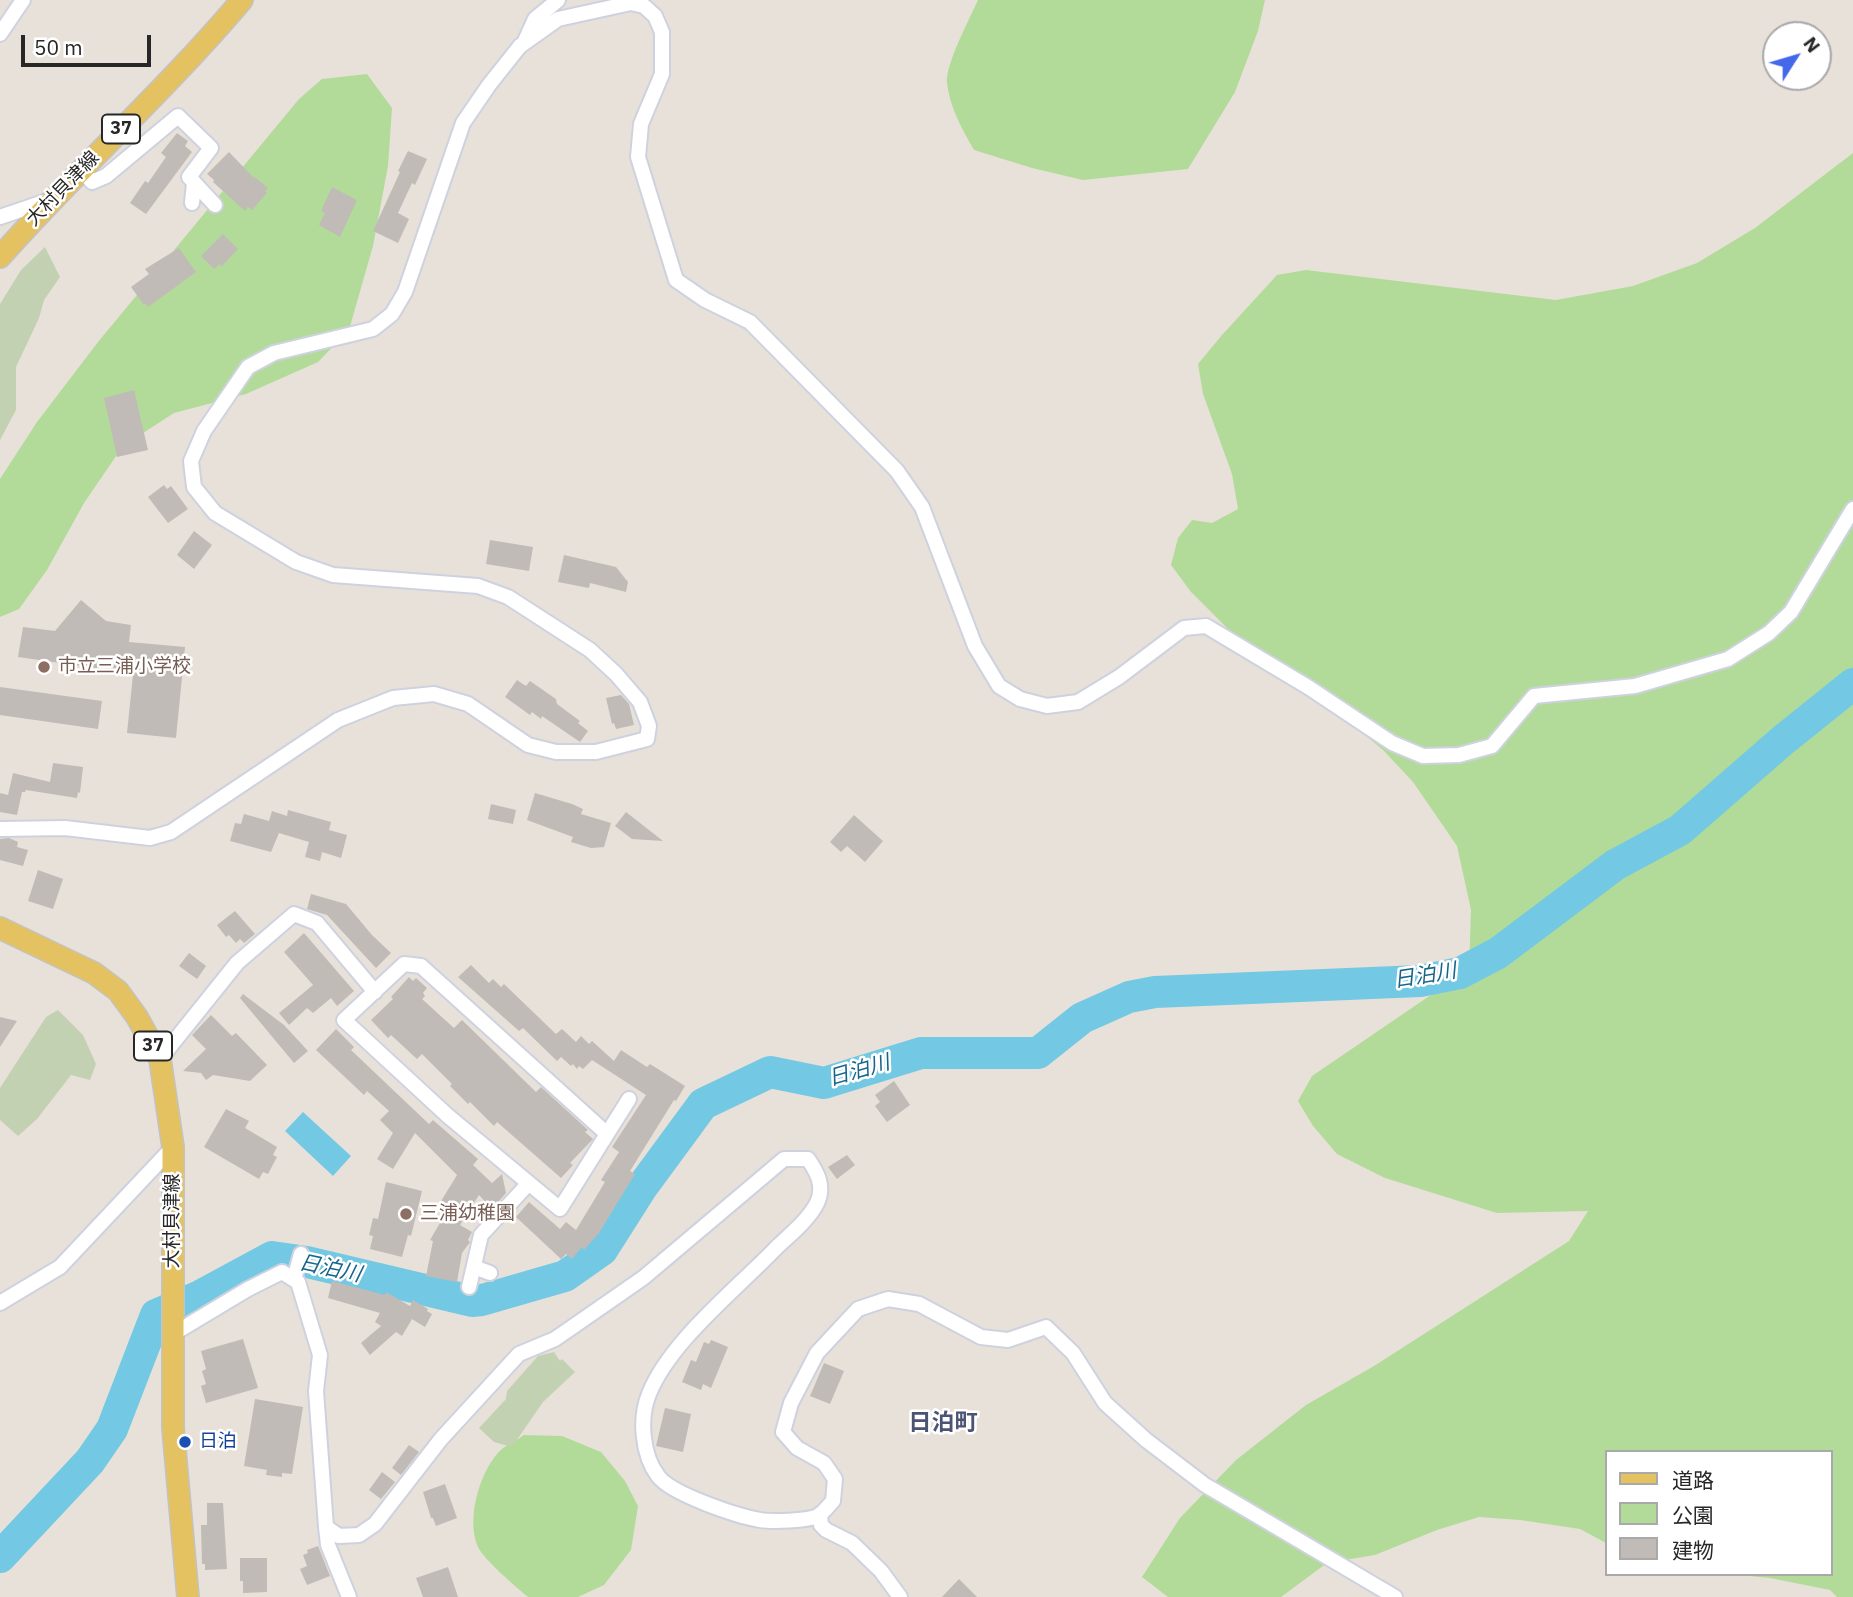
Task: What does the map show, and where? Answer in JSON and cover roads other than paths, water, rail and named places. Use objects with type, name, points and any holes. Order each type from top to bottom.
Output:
[{"type":"main road","name":"大村貝津線","points":[[0,257],[51,199],[184,67],[242,0]]},
{"type":"main road","name":"大村貝津線","points":[[0,928],[94,973],[118,991],[137,1017],[160,1059],[173,1147],[173,1428],[188,1597]]},
{"type":"street","points":[[0,34],[23,0]]},
{"type":"street","points":[[525,43],[534,19],[558,0]]},
{"type":"street","points":[[0,829],[65,828],[150,838],[171,832],[338,720],[393,698],[434,694],[468,704],[528,745],[556,752],[596,752],[648,739],[649,726],[640,702],[616,674],[590,650],[508,597],[478,586],[333,575],[296,562],[215,513],[194,487],[191,461],[204,431],[248,367],[274,353],[373,329],[392,314],[405,292],[463,123],[489,85],[525,43],[558,19],[607,8],[631,4],[644,6],[655,16],[662,32],[662,74],[641,124],[638,157],[676,280],[705,300],[750,322],[897,471],[922,507],[975,646],[999,686],[1020,699],[1047,706],[1077,702],[1119,677],[1184,628],[1206,626],[1308,687],[1392,743],[1423,756],[1459,755],[1492,746],[1534,696],[1635,686],[1728,659],[1769,633],[1791,612],[1853,509]]},
{"type":"street","points":[[81,170],[92,182],[106,176],[178,117],[211,148],[189,177],[215,205]]},
{"type":"street","points":[[192,203],[194,183]]},
{"type":"street","points":[[0,217],[51,199]]},
{"type":"street","points":[[160,1059],[237,963],[294,914],[317,923],[374,992]]},
{"type":"street","points":[[606,1133],[421,966],[404,964],[344,1020],[448,1116],[560,1209],[629,1099]]},
{"type":"street","points":[[0,1303],[60,1267],[173,1147]]},
{"type":"street","points":[[326,1527],[339,1535],[359,1535],[375,1524],[441,1439],[519,1354],[555,1339],[643,1278],[784,1159],[808,1158],[820,1177],[818,1202],[797,1227],[698,1325],[664,1366],[648,1396],[643,1428],[648,1457],[659,1478],[680,1492],[734,1514],[761,1520],[787,1520],[820,1514],[833,1501],[835,1479],[824,1463],[797,1448],[783,1432],[791,1403],[817,1353],[858,1309],[888,1299],[919,1304],[981,1337],[1008,1340],[1046,1327],[1073,1353],[1105,1403],[1146,1440],[1205,1485],[1395,1597]]},
{"type":"street","points":[[469,1287],[481,1235],[529,1183]]},
{"type":"street","points":[[294,1279],[301,1254]]},
{"type":"street","points":[[474,1267],[490,1273]]},
{"type":"street","points":[[173,1334],[282,1272],[298,1282],[320,1354],[316,1391],[328,1545],[349,1597]]},
{"type":"street","points":[[820,1514],[821,1525],[852,1543],[881,1571],[900,1597]]},
{"type":"water","points":[[303,1112],[351,1156],[333,1176],[285,1131]]},
{"type":"waterway","name":"日泊川","points":[[0,1557],[90,1461],[112,1429],[156,1315],[198,1297],[272,1257],[307,1262],[472,1301],[482,1300],[565,1276],[602,1250],[642,1187],[703,1104],[770,1072],[824,1083],[921,1053],[1038,1053],[1082,1018],[1129,997],[1155,992],[1420,981],[1460,973],[1498,953],[1615,865],[1680,830],[1782,741],[1853,684]]},
{"type":"place","name":"市立三浦小学校","points":[[44,667]]},
{"type":"place","name":"三浦幼稚園","points":[[406,1214]]},
{"type":"place","name":"日泊","points":[[185,1442]]},
{"type":"district","name":"日泊町","points":[[943,1423]]}]
